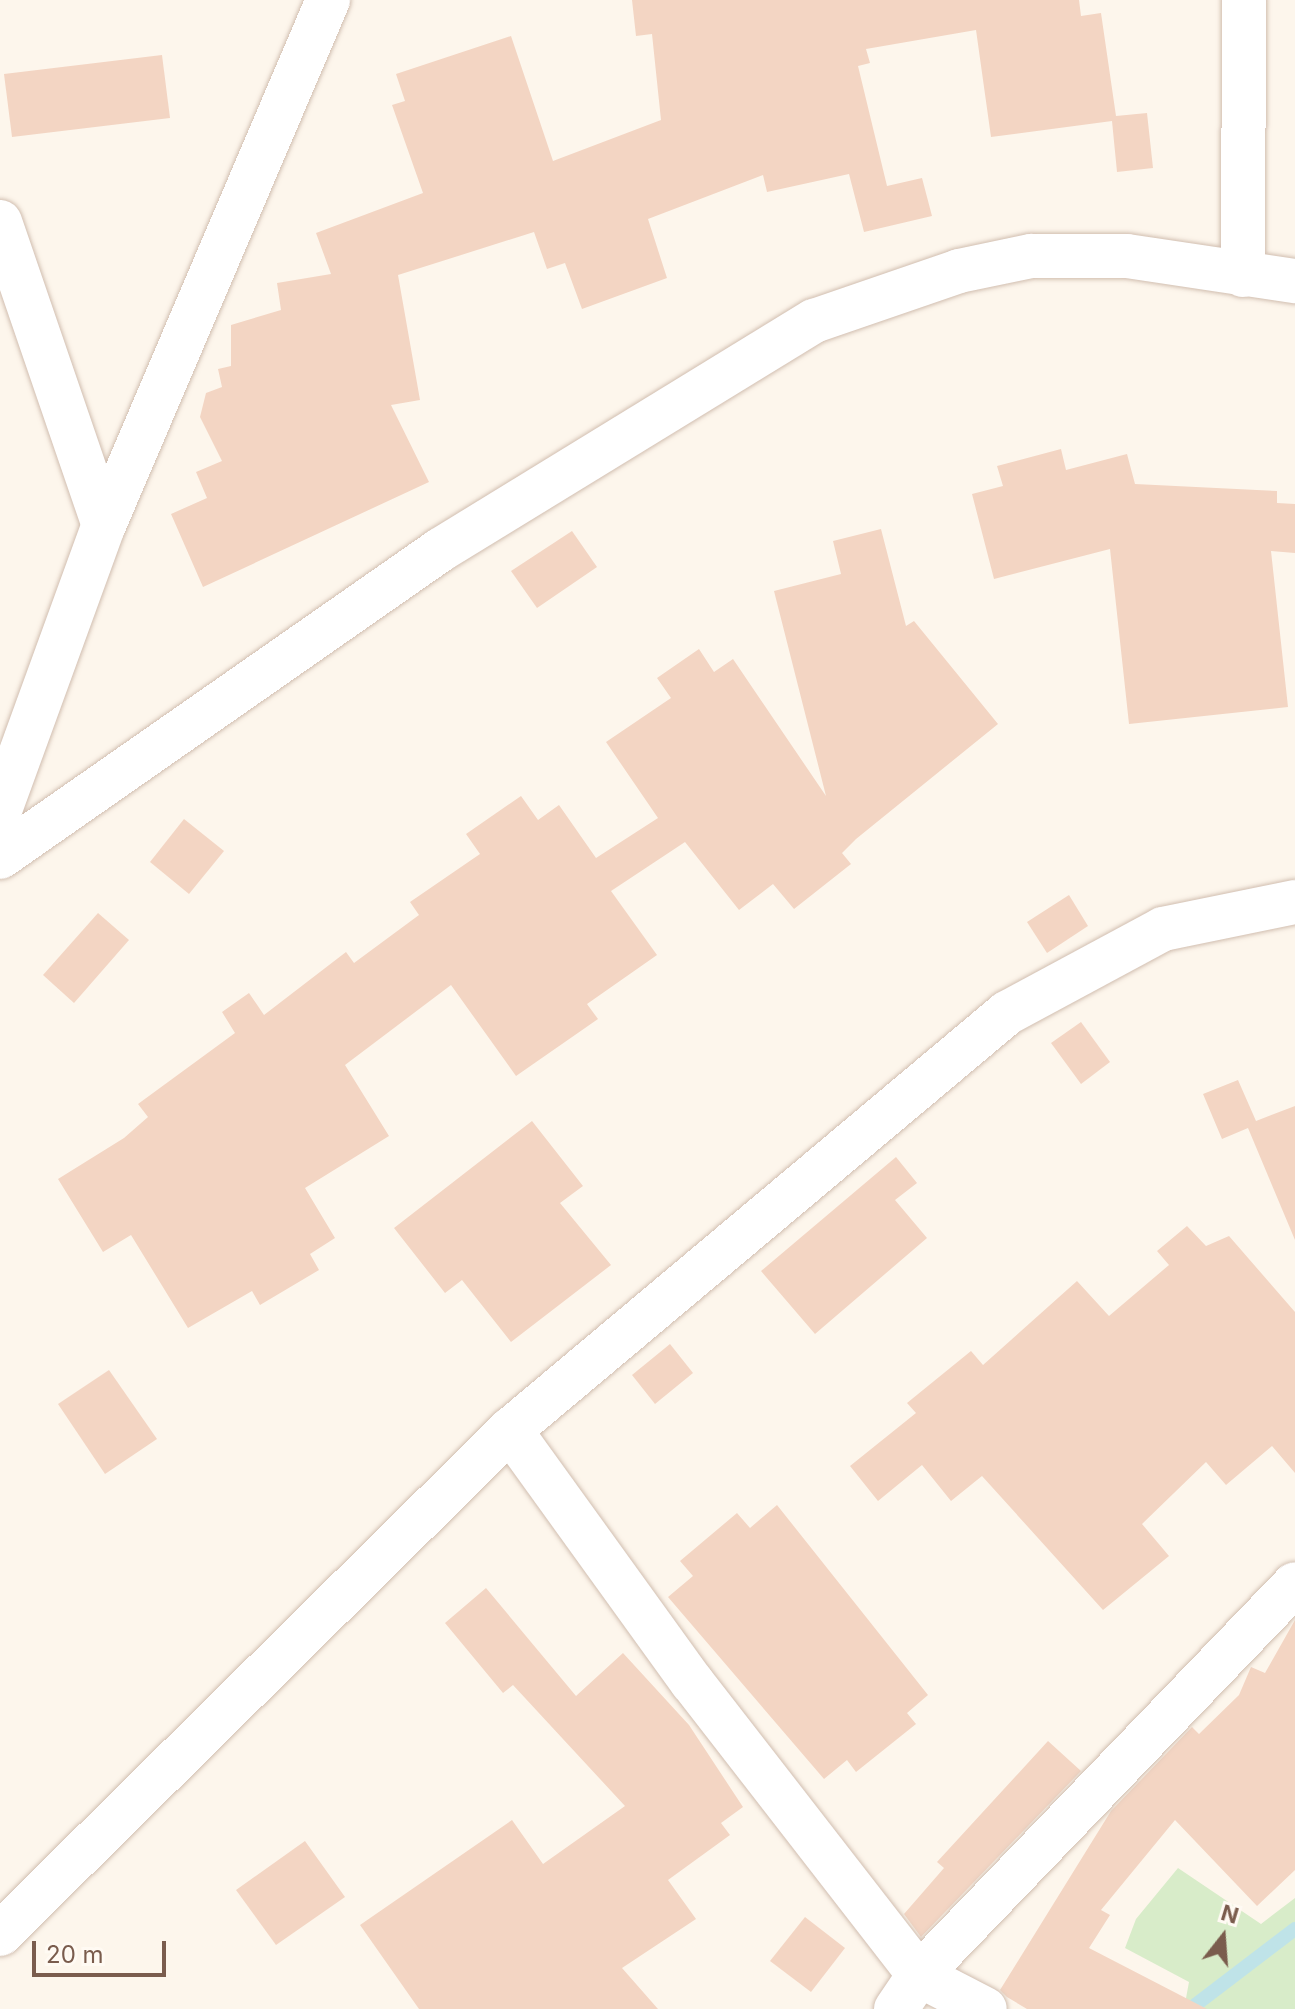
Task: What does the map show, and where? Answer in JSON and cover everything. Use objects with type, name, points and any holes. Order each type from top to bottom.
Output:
[{"type":"street","points":[[0,810],[104,525],[328,0]]},
{"type":"street","points":[[1243,275],[1244,0]]},
{"type":"street","points":[[0,222],[104,525]]},
{"type":"street","points":[[0,857],[440,550],[814,321],[959,271],[1031,256],[1127,256],[1295,281]]},
{"type":"street","points":[[0,1934],[510,1430],[1007,1013],[1163,929],[1295,902]]},
{"type":"street","points":[[510,1430],[692,1682],[908,1992],[985,2009]]},
{"type":"street","points":[[908,1992],[1295,1584]]},
{"type":"green space","points":[[1178,1868],[1261,1924],[1295,1898],[1295,2009],[1184,2009],[1189,1982],[1125,1948],[1136,1919]]},
{"type":"building","points":[[632,0],[1079,0],[1081,16],[1101,13],[1116,116],[1147,113],[1153,168],[1117,172],[1112,121],[991,137],[976,30],[866,49],[870,63],[858,66],[887,186],[922,178],[932,216],[864,232],[849,174],[767,192],[763,175],[648,219],[667,278],[582,309],[565,263],[547,269],[534,232],[398,275],[420,400],[391,405],[429,482],[203,587],[171,514],[207,498],[196,472],[222,461],[200,417],[206,393],[222,387],[218,369],[231,366],[231,325],[281,310],[277,283],[331,274],[316,233],[423,193],[392,105],[405,101],[396,74],[511,36],[553,161],[661,120],[652,34],[636,36]]},
{"type":"building","points":[[162,55],[170,118],[12,137],[4,74]]},
{"type":"building","points":[[1061,449],[1066,470],[1127,454],[1135,484],[1277,491],[1277,503],[1295,504],[1295,553],[1271,551],[1288,707],[1129,724],[1110,549],[994,579],[972,494],[1003,486],[997,466]]},
{"type":"building","points":[[881,529],[906,626],[914,621],[998,724],[856,839],[842,853],[851,864],[794,909],[773,884],[739,910],[685,842],[611,891],[657,955],[587,1004],[598,1019],[516,1076],[451,985],[345,1065],[389,1136],[305,1188],[335,1238],[310,1254],[319,1270],[260,1305],[252,1291],[188,1328],[131,1235],[103,1252],[58,1179],[124,1138],[148,1117],[138,1104],[235,1033],[222,1012],[249,993],[264,1015],[346,952],[354,963],[419,915],[410,902],[480,854],[466,834],[521,796],[538,820],[559,805],[596,858],[658,818],[606,742],[671,698],[657,678],[699,649],[714,672],[733,659],[826,796],[774,591],[841,574],[833,541]]},
{"type":"building","points":[[572,531],[597,567],[537,608],[511,571]]},
{"type":"building","points":[[184,819],[224,851],[189,894],[150,862]]},
{"type":"building","points":[[1069,895],[1088,926],[1047,953],[1027,922]]},
{"type":"building","points":[[98,913],[129,940],[74,1003],[43,975]]},
{"type":"building","points":[[1081,1022],[1110,1062],[1081,1084],[1051,1043]]},
{"type":"building","points":[[1238,1080],[1256,1121],[1295,1106],[1295,1240],[1248,1128],[1222,1139],[1203,1094]]},
{"type":"building","points":[[532,1121],[583,1186],[560,1203],[611,1265],[511,1342],[462,1280],[445,1293],[394,1228]]},
{"type":"building","points":[[896,1157],[917,1183],[895,1200],[927,1238],[815,1334],[761,1271]]},
{"type":"building","points":[[1187,1226],[1206,1246],[1229,1236],[1295,1312],[1295,1473],[1272,1446],[1226,1485],[1206,1462],[1142,1524],[1169,1556],[1103,1610],[982,1476],[951,1501],[922,1465],[878,1501],[850,1466],[916,1413],[907,1403],[971,1351],[983,1365],[1077,1281],[1109,1316],[1169,1265],[1157,1251]]},
{"type":"building","points":[[670,1344],[693,1373],[655,1404],[632,1375]]},
{"type":"building","points":[[109,1370],[157,1439],[105,1474],[58,1404]]},
{"type":"building","points":[[777,1505],[928,1695],[907,1713],[916,1724],[856,1772],[847,1760],[824,1779],[668,1597],[693,1576],[680,1561],[737,1513],[750,1528]]},
{"type":"building","points":[[486,1588],[576,1696],[623,1653],[689,1725],[743,1807],[721,1823],[730,1835],[668,1880],[696,1919],[622,1968],[658,2009],[419,2009],[360,1925],[512,1820],[543,1864],[625,1806],[513,1685],[503,1693],[445,1623]]},
{"type":"building","points":[[1295,1620],[1295,1870],[1257,1906],[1175,1820],[1101,1910],[1110,1915],[1089,1948],[1207,2009],[1027,2009],[1007,1997],[1000,1990],[1111,1811],[1192,1727],[1199,1734],[1239,1695],[1251,1667],[1265,1673]]},
{"type":"building","points":[[1048,1741],[1081,1771],[921,1937],[904,1914],[944,1868],[937,1862]]},
{"type":"building","points":[[305,1841],[345,1897],[276,1945],[236,1890]]},
{"type":"building","points":[[805,1917],[845,1948],[811,1992],[770,1961]]},
{"type":"waterway","points":[[1190,2009],[1295,1929]]}]
